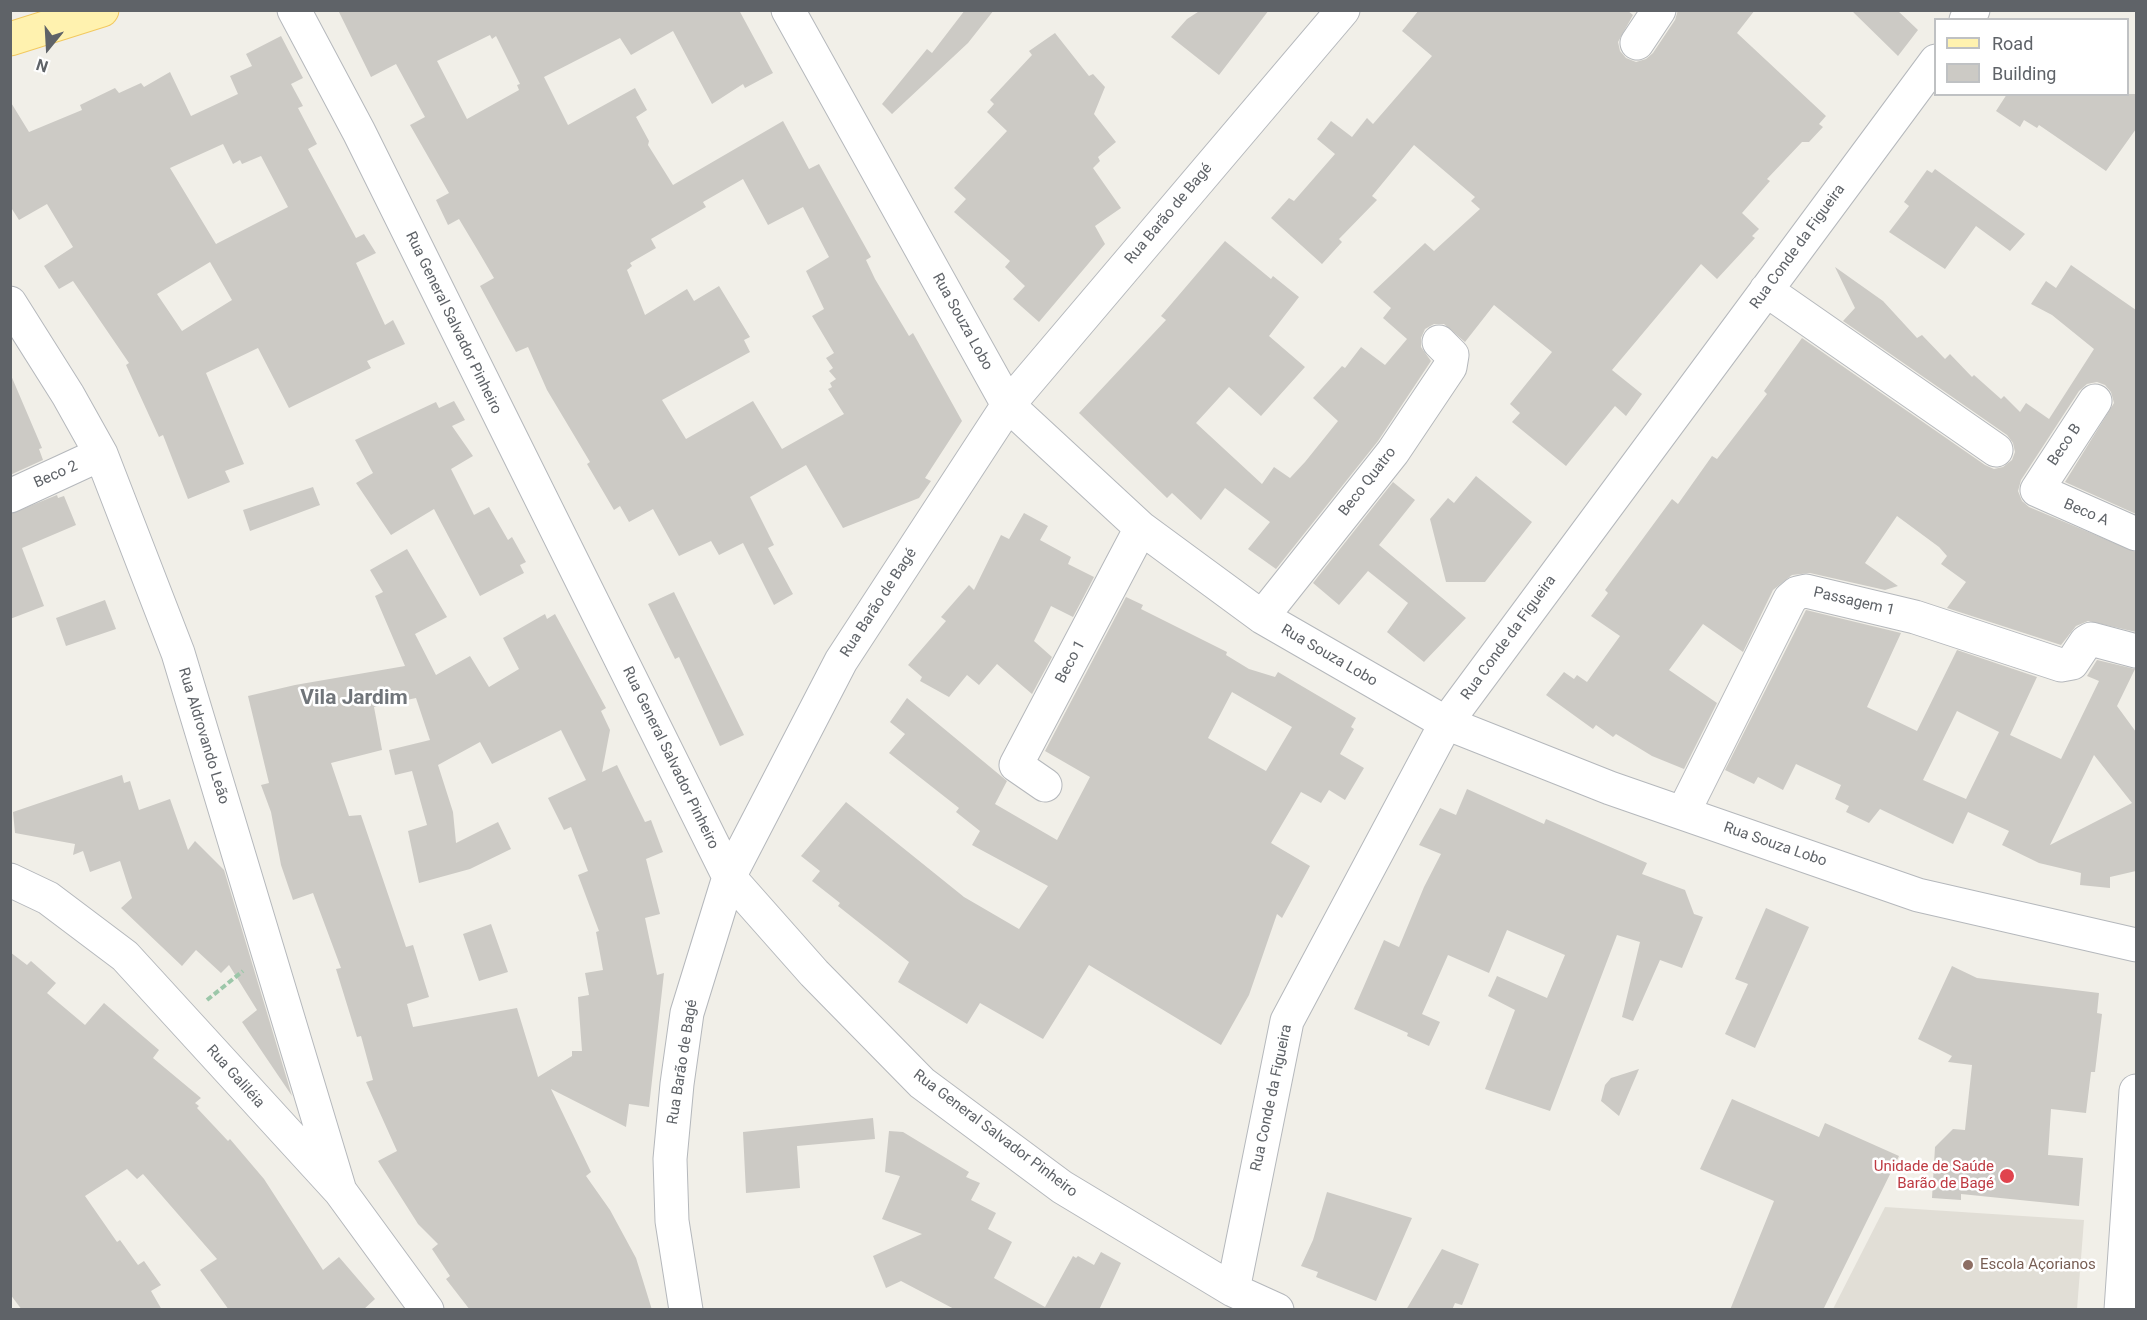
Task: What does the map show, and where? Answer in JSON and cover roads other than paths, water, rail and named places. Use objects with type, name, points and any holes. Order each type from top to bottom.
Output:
[{"type":"main road","points":[[10,39],[102,10]]},
{"type":"street","name":"Rua General Salvador Pinheiro","points":[[294,10],[364,143],[729,877],[814,973],[922,1083],[1062,1187],[1233,1290],[1277,1310]]},
{"type":"street","name":"Rua Souza Lobo","points":[[788,10],[1008,405],[1141,528],[1262,617],[1446,723],[1610,788],[1918,895],[2136,945]]},
{"type":"street","name":"Rua Barão de Bagé","points":[[686,1310],[672,1221],[670,1159],[676,1084],[687,1013],[729,877],[841,660],[1008,405],[1343,10]]},
{"type":"street","points":[[1636,43],[1659,10]]},
{"type":"street","name":"Rua Conde da Figueira","points":[[1233,1290],[1287,1021],[1446,723],[1934,62]]},
{"type":"street","points":[[1766,290],[1996,450]]},
{"type":"street","name":"Rua Aldrovando Leão","points":[[10,303],[68,394],[101,454],[178,653],[340,1191]]},
{"type":"street","name":"Beco Quatro","points":[[1262,617],[1393,452],[1450,367],[1452,355],[1439,342]]},
{"type":"street","name":"Beco B","points":[[2037,490],[2095,401]]},
{"type":"street","name":"Beco 2","points":[[10,496],[101,454]]},
{"type":"street","name":"Beco A","points":[[2037,490],[2136,534]]},
{"type":"street","name":"Beco 1","points":[[1045,785],[1016,765],[1141,528]]},
{"type":"street","name":"Passagem 1","points":[[1683,813],[1790,599],[1797,593],[1806,591],[1915,616],[2061,665],[2072,663],[2085,642],[2091,639],[2136,651]]},
{"type":"street","name":"Rua Galiléia","points":[[10,880],[48,898],[125,956],[340,1191],[427,1310]]},
{"type":"street","points":[[2121,1310],[2136,1091]]},
{"type":"place","name":"Unidade de Saúde Barão de Bagé","points":[[2007,1176]]},
{"type":"place","name":"Escola Açorianos","points":[[1968,1265]]},
{"type":"district","name":"Vila Jardim","points":[[354,699]]}]
